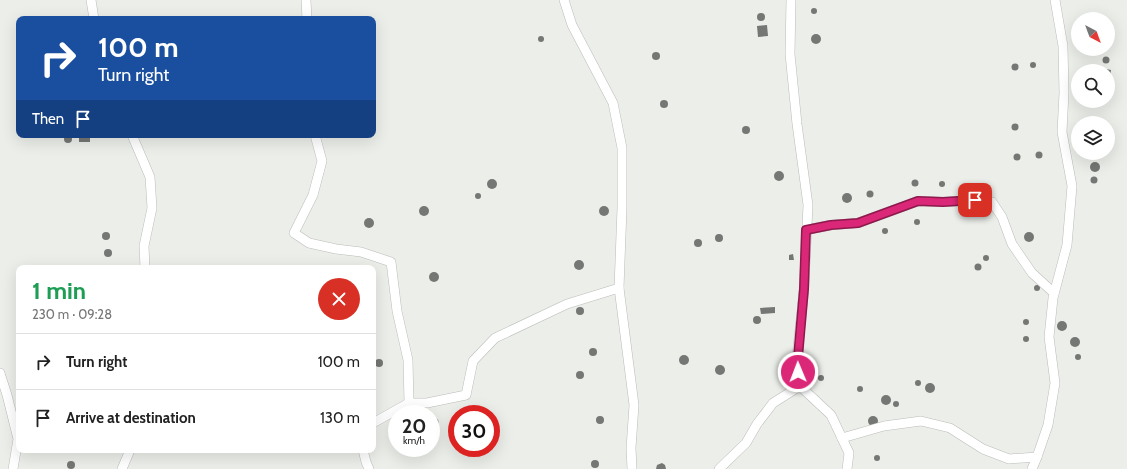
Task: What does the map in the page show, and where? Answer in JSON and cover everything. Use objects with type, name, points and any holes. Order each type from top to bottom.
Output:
[{"type":"street","points":[[91,0],[94,16]]},
{"type":"street","points":[[306,0],[307,16]]},
{"type":"street","points":[[564,0],[572,25],[613,103],[622,148],[619,288],[634,405],[631,448],[632,469]]},
{"type":"street","points":[[791,0],[790,54],[797,124],[808,205],[804,289],[798,357],[800,386],[832,415],[849,453],[847,469]]},
{"type":"street","points":[[1032,469],[1048,424],[1055,383],[1050,337],[1053,298],[1067,245],[1072,186],[1062,132],[1064,94],[1063,46],[1055,0]]},
{"type":"street","points":[[133,138],[150,177],[152,208],[144,246],[146,265]]},
{"type":"street","points":[[316,138],[322,161],[313,196],[294,233],[309,243],[336,249],[361,252],[391,262],[397,311],[408,360],[409,403]]},
{"type":"street","points":[[806,230],[831,225],[858,223],[918,201],[943,202],[975,200],[992,202],[1002,217],[1012,244],[1032,273],[1054,293]]},
{"type":"street","points":[[376,421],[409,403],[427,403],[466,395],[473,360],[495,338],[567,304],[619,288]]},
{"type":"street","points":[[0,373],[16,431]]},
{"type":"street","points":[[719,469],[746,443],[757,424],[773,403],[800,386]]},
{"type":"street","points":[[842,438],[884,426],[921,421],[950,428],[983,449],[1009,459],[1037,457]]},
{"type":"street","points":[[13,469],[16,451]]},
{"type":"street","points":[[122,469],[129,453]]},
{"type":"street","points":[[364,453],[369,469]]},
{"type":"building","points":[[814,8],[817,11],[814,14],[811,11]]},
{"type":"building","points":[[761,13],[764,14],[764,20],[761,21],[758,20],[757,17],[758,14]]},
{"type":"building","points":[[767,25],[768,36],[758,37],[757,26]]},
{"type":"building","points":[[816,34],[821,39],[816,44],[811,39]]},
{"type":"building","points":[[541,36],[544,39],[541,42],[538,39]]},
{"type":"building","points":[[656,52],[659,53],[659,59],[656,60],[653,59],[652,56],[653,53]]},
{"type":"building","points":[[1106,57],[1109,60],[1106,63],[1103,60]]},
{"type":"building","points":[[1033,62],[1036,65],[1033,68],[1030,65]]},
{"type":"building","points":[[1015,64],[1018,67],[1015,70],[1012,67]]},
{"type":"building","points":[[664,100],[667,101],[667,107],[664,108],[661,107],[660,104],[661,101]]},
{"type":"building","points":[[1015,124],[1018,127],[1015,130],[1012,127]]},
{"type":"building","points":[[746,126],[749,127],[749,133],[746,134],[743,133],[742,130],[743,127]]},
{"type":"building","points":[[64,138],[72,138],[70,143],[66,143],[64,141]]},
{"type":"building","points":[[79,138],[90,138],[90,142],[79,142]]},
{"type":"building","points":[[1039,152],[1042,155],[1039,158],[1036,155]]},
{"type":"building","points":[[1017,154],[1020,157],[1017,160],[1014,157]]},
{"type":"building","points":[[1095,162],[1100,167],[1095,172],[1090,167]]},
{"type":"building","points":[[779,171],[784,176],[779,181],[774,176]]},
{"type":"building","points":[[1094,177],[1097,180],[1094,183],[1091,180]]},
{"type":"building","points":[[492,179],[497,184],[492,189],[487,184]]},
{"type":"building","points":[[915,180],[918,183],[915,186],[912,183]]},
{"type":"building","points":[[942,181],[945,184],[942,187],[939,184]]},
{"type":"building","points":[[870,191],[873,194],[870,197],[867,194]]},
{"type":"building","points":[[478,193],[481,196],[478,199],[475,196]]},
{"type":"building","points":[[847,193],[852,198],[847,203],[842,198]]},
{"type":"building","points":[[424,206],[429,211],[424,216],[419,211]]},
{"type":"building","points":[[604,206],[609,211],[604,216],[599,211]]},
{"type":"building","points":[[369,218],[374,223],[369,228],[364,223]]},
{"type":"building","points":[[917,219],[920,222],[917,225],[914,222]]},
{"type":"building","points":[[885,228],[888,231],[885,234],[882,231]]},
{"type":"building","points":[[104,232],[108,232],[110,236],[108,240],[104,240],[102,238],[102,234]]},
{"type":"building","points":[[1029,232],[1034,237],[1029,242],[1024,237]]},
{"type":"building","points":[[719,234],[722,235],[722,241],[719,242],[716,241],[715,238],[716,235]]},
{"type":"building","points":[[698,239],[701,240],[701,246],[698,247],[695,246],[694,243],[695,240]]},
{"type":"building","points":[[106,249],[110,249],[112,253],[110,257],[106,257],[104,255],[104,251]]},
{"type":"building","points":[[793,254],[794,260],[789,260],[789,255]]},
{"type":"building","points":[[986,255],[989,258],[986,261],[983,258]]},
{"type":"building","points":[[579,260],[584,265],[579,270],[574,265]]},
{"type":"building","points":[[978,264],[981,267],[978,270],[975,267]]},
{"type":"building","points":[[434,272],[439,277],[434,282],[429,277]]},
{"type":"building","points":[[1037,285],[1040,288],[1037,291],[1034,288]]},
{"type":"building","points":[[580,307],[583,308],[583,314],[580,315],[577,314],[576,311],[577,308]]},
{"type":"building","points":[[775,307],[775,313],[761,314],[760,308]]},
{"type":"building","points":[[757,316],[760,317],[760,323],[757,324],[754,323],[753,320],[754,317]]},
{"type":"building","points":[[1026,319],[1029,322],[1026,325],[1023,322]]},
{"type":"building","points":[[1062,321],[1067,326],[1062,331],[1057,326]]},
{"type":"building","points":[[1026,336],[1029,339],[1026,342],[1023,339]]},
{"type":"building","points":[[1075,337],[1080,342],[1075,347],[1070,342]]},
{"type":"building","points":[[593,348],[596,349],[596,355],[593,356],[590,355],[589,352],[590,349]]},
{"type":"building","points":[[1078,354],[1081,357],[1078,360],[1075,357]]},
{"type":"building","points":[[684,355],[689,360],[684,365],[679,360]]},
{"type":"building","points":[[376,360],[382,360],[382,366],[376,366]]},
{"type":"building","points":[[720,365],[725,370],[720,375],[715,370]]},
{"type":"building","points":[[580,371],[583,372],[583,378],[580,379],[577,378],[576,375],[577,372]]},
{"type":"building","points":[[821,375],[824,378],[821,381],[818,378]]},
{"type":"building","points":[[918,380],[921,383],[918,386],[915,383]]},
{"type":"building","points":[[930,383],[935,388],[930,393],[925,388]]},
{"type":"building","points":[[860,386],[863,389],[860,392],[857,389]]},
{"type":"building","points":[[886,395],[891,400],[886,405],[881,400]]},
{"type":"building","points":[[896,401],[899,404],[896,407],[893,404]]},
{"type":"building","points":[[600,416],[603,417],[603,423],[600,424],[597,423],[596,420],[597,417]]},
{"type":"building","points":[[873,416],[878,421],[873,426],[868,421]]},
{"type":"building","points":[[877,455],[880,458],[877,461],[874,458]]},
{"type":"building","points":[[595,460],[598,461],[598,467],[595,468],[592,467],[591,464],[592,461]]},
{"type":"building","points":[[69,461],[73,461],[75,465],[73,469],[69,469],[67,467],[67,463]]},
{"type":"building","points":[[662,463],[665,465],[666,469],[656,469],[657,465]]},
{"type":"route","points":[[798,372],[804,289],[806,230],[831,225],[858,223],[918,201],[943,202],[975,200]]}]
